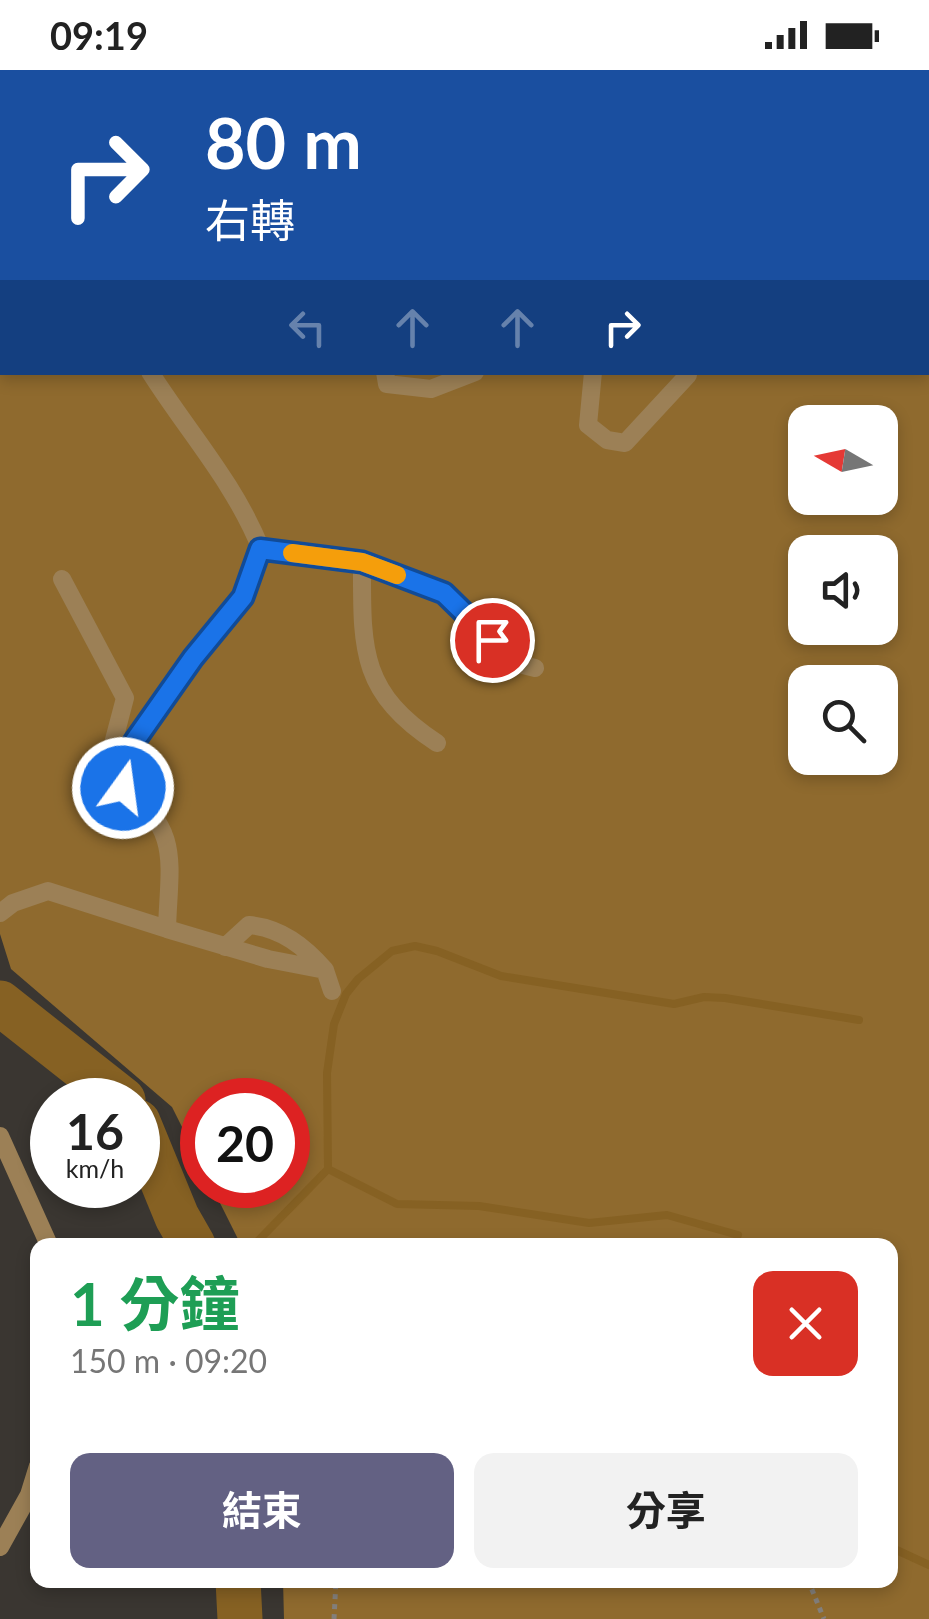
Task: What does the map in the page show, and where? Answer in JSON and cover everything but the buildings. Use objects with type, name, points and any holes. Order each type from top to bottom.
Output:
[{"type":"street","points":[[123,788],[134,742],[193,658],[243,597],[260,549],[246,512],[217,464],[181,421],[152,375]]},
{"type":"street","points":[[386,375],[387,384],[430,390],[468,375]]},
{"type":"street","points":[[593,375],[588,425],[607,440],[625,443],[688,375]]},
{"type":"street","points":[[260,549],[362,562],[444,593],[515,663],[535,668]]},
{"type":"street","points":[[362,562],[362,636],[375,679],[401,719],[437,743]]},
{"type":"street","points":[[62,579],[124,698],[110,756],[123,788],[150,807],[169,843],[168,929]]},
{"type":"street","points":[[0,912],[13,903],[48,891],[225,947],[325,970]]},
{"type":"street","points":[[225,947],[248,925],[263,926],[297,941],[325,970],[332,991]]},
{"type":"street","points":[[0,1136],[46,1238]]},
{"type":"street","points":[[0,1548],[30,1492]]},
{"type":"path","points":[[334,1619],[336,1588]]},
{"type":"path","points":[[811,1588],[824,1619]]},
{"type":"shaded area","points":[[0,375],[929,375],[929,1619],[284,1619],[283,1588],[898,1588],[898,1238],[238,1238],[222,1208],[310,1208],[310,1078],[180,1078],[180,1123],[172,1107],[160,1097],[160,1078],[138,1078],[11,969],[0,934]]},
{"type":"waterway","points":[[328,1169],[327,1073],[334,1024],[346,994],[392,951],[415,946],[501,976],[674,1004],[704,997],[725,998],[859,1020]]},
{"type":"waterway","points":[[0,1003],[95,1078]]},
{"type":"waterway","points":[[261,1238],[328,1169],[397,1204],[479,1206],[589,1223],[667,1215],[738,1235]]},
{"type":"waterway","points":[[160,1176],[189,1238]]},
{"type":"waterway","points":[[898,1551],[929,1565]]},
{"type":"waterway","points":[[238,1588],[240,1619]]},
{"type":"slow traffic","points":[[292,553],[362,562],[397,575]]},
{"type":"route","points":[[123,788],[134,742],[193,658],[243,597],[260,549],[362,562],[444,593],[492,640]]}]
